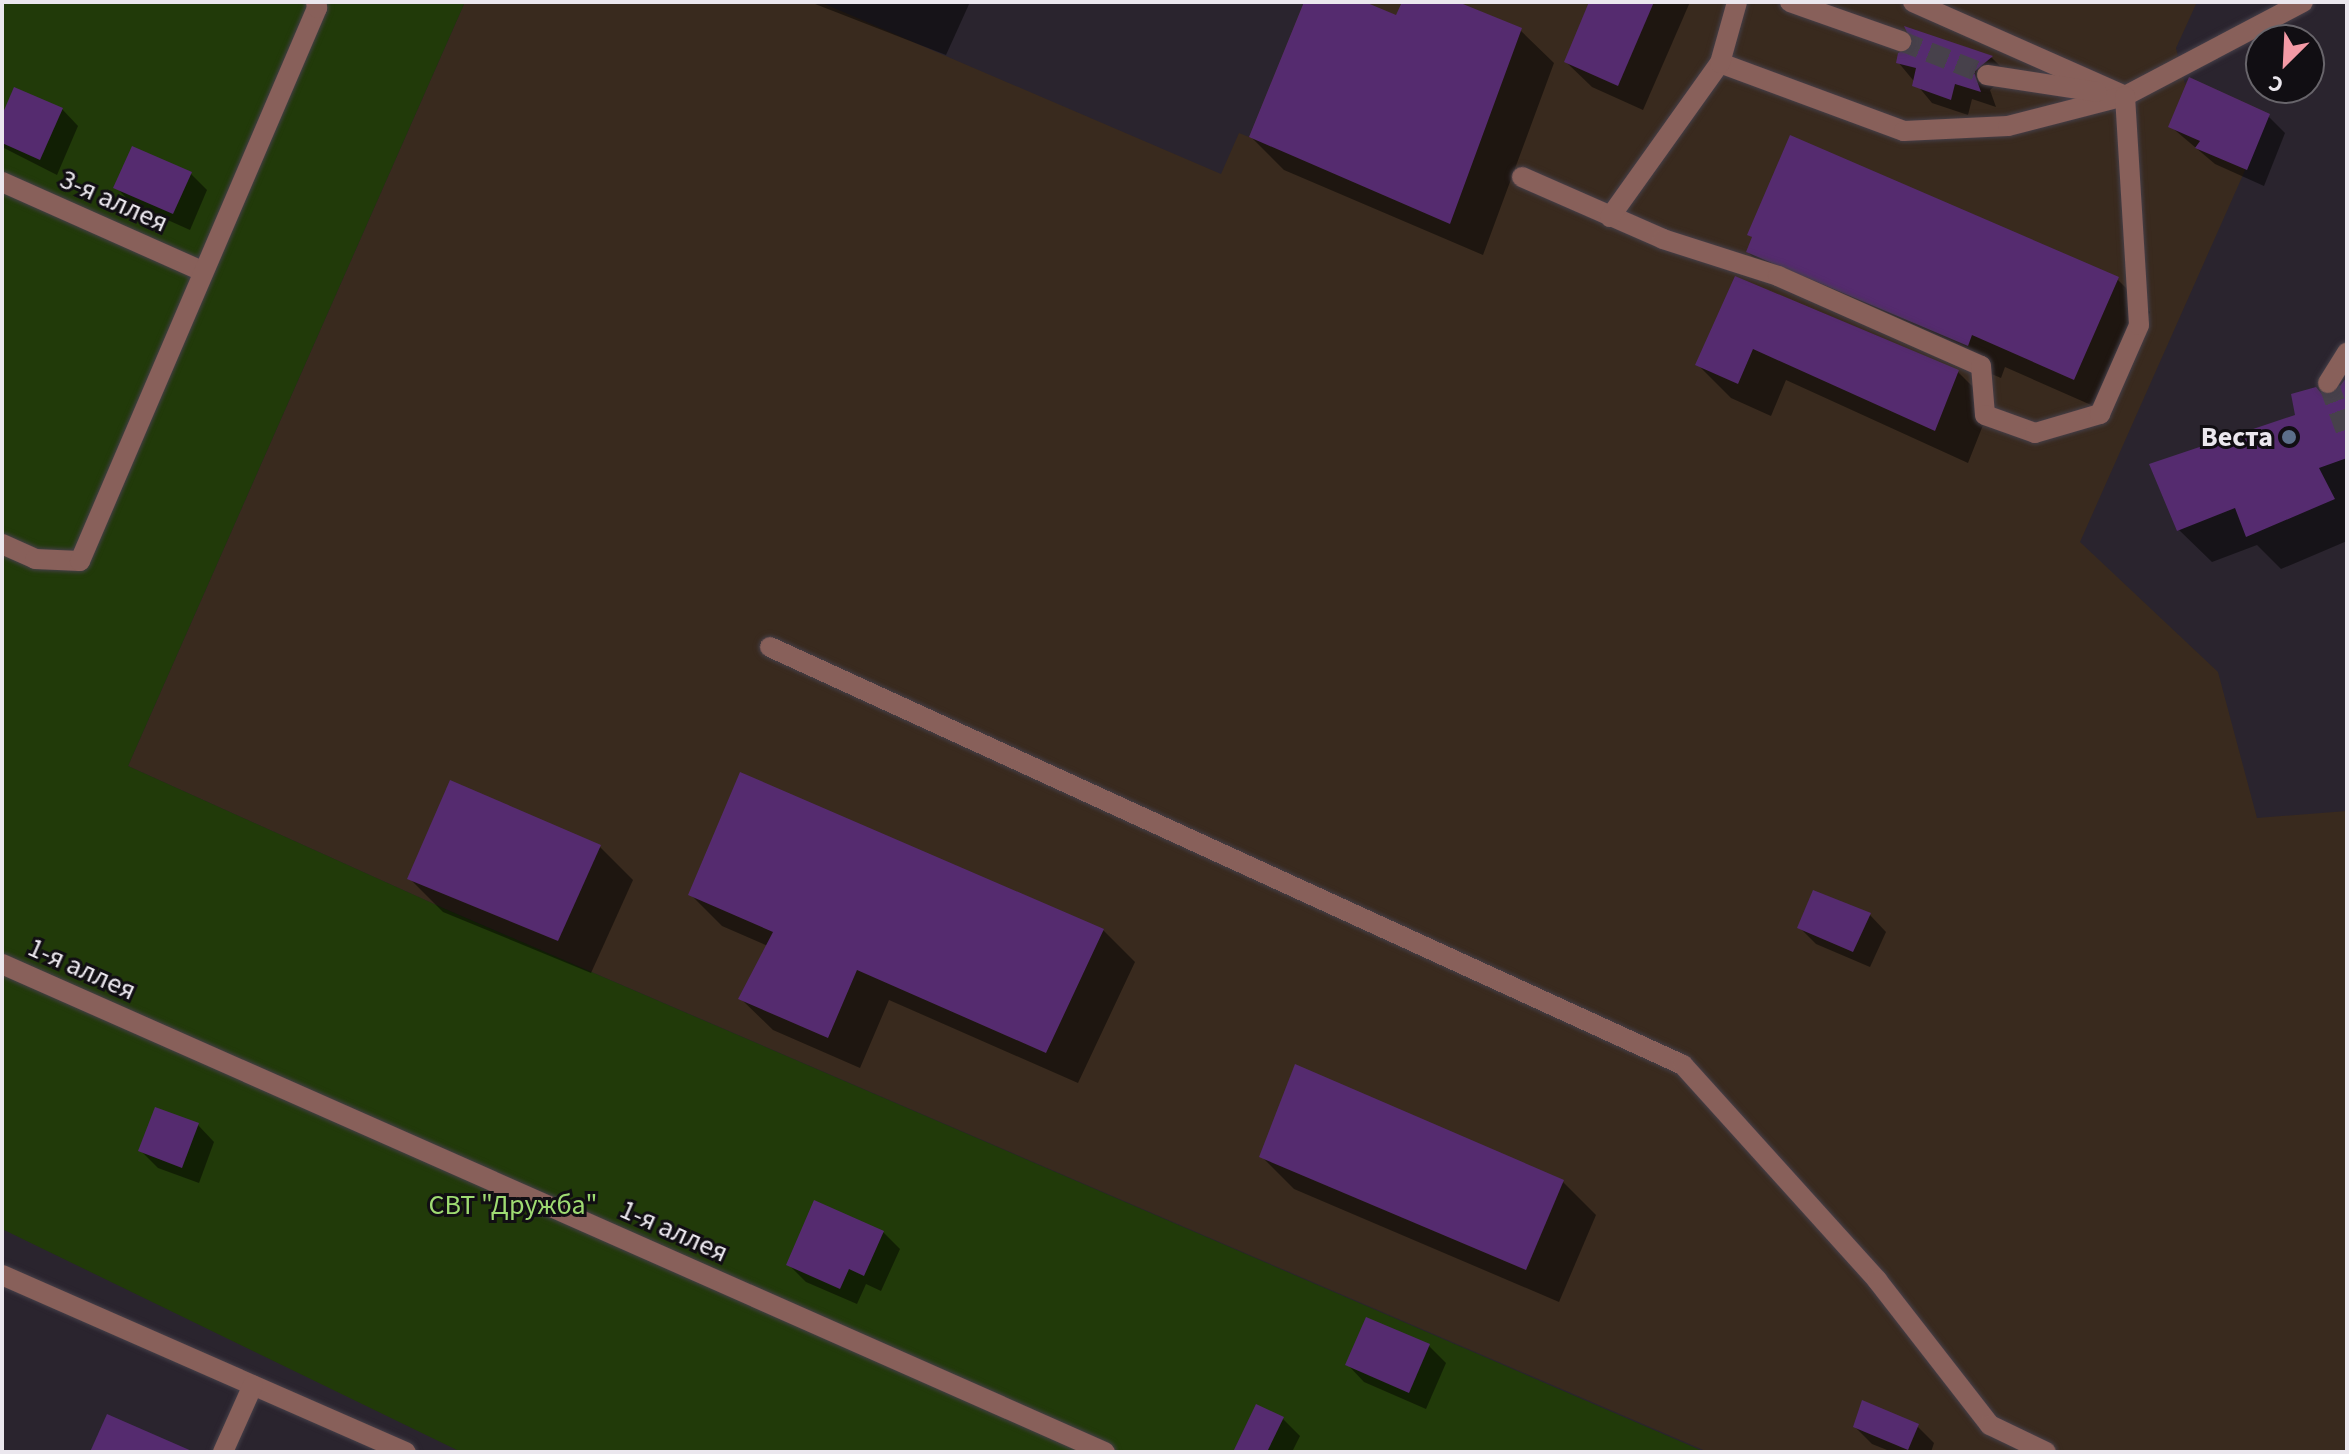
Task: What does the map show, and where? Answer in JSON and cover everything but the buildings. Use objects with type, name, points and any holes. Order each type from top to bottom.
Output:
[{"type":"street","points":[[1610,217],[1720,63],[1737,2]]},
{"type":"street","points":[[1790,2],[1901,41]]},
{"type":"street","points":[[1913,2],[2125,96]]},
{"type":"street","points":[[1720,63],[1904,131],[2008,126],[2125,96],[2303,2]]},
{"type":"street","points":[[2,544],[35,559],[80,561],[317,5]]},
{"type":"street","points":[[1987,75],[2125,96]]},
{"type":"street","points":[[1522,177],[1610,217],[1778,276],[1981,366],[1985,415],[2035,433],[2100,414],[2139,325],[2125,96]]},
{"type":"street","name":"3-я аллея","points":[[2,182],[202,271]]},
{"type":"street","points":[[2328,383],[2347,352]]},
{"type":"street","points":[[770,647],[1683,1065],[1877,1280],[1990,1425],[2046,1452]]},
{"type":"street","name":"1-я аллея","points":[[2,964],[1105,1452]]},
{"type":"street","points":[[2,1275],[406,1452]]},
{"type":"street","points":[[223,1452],[253,1385]]},
{"type":"shaded area","points":[[465,2],[820,2],[1221,174],[1239,133],[1249,137],[1304,2],[2197,2],[2176,48],[2185,84],[2189,77],[2270,114],[2080,542],[2218,672],[2257,818],[2347,811],[2347,1452],[1708,1452],[443,908],[128,766]]},
{"type":"green space","name":"СВТ \"Дружба\"","points":[[2,2],[465,2],[128,766],[443,908],[1705,1452],[461,1452],[2,1229]]},
{"type":"tunnel","points":[[1901,41],[1987,75]]},
{"type":"tunnel","points":[[2328,383],[2347,434]]},
{"type":"place","name":"Веста","points":[[2289,437]]}]
